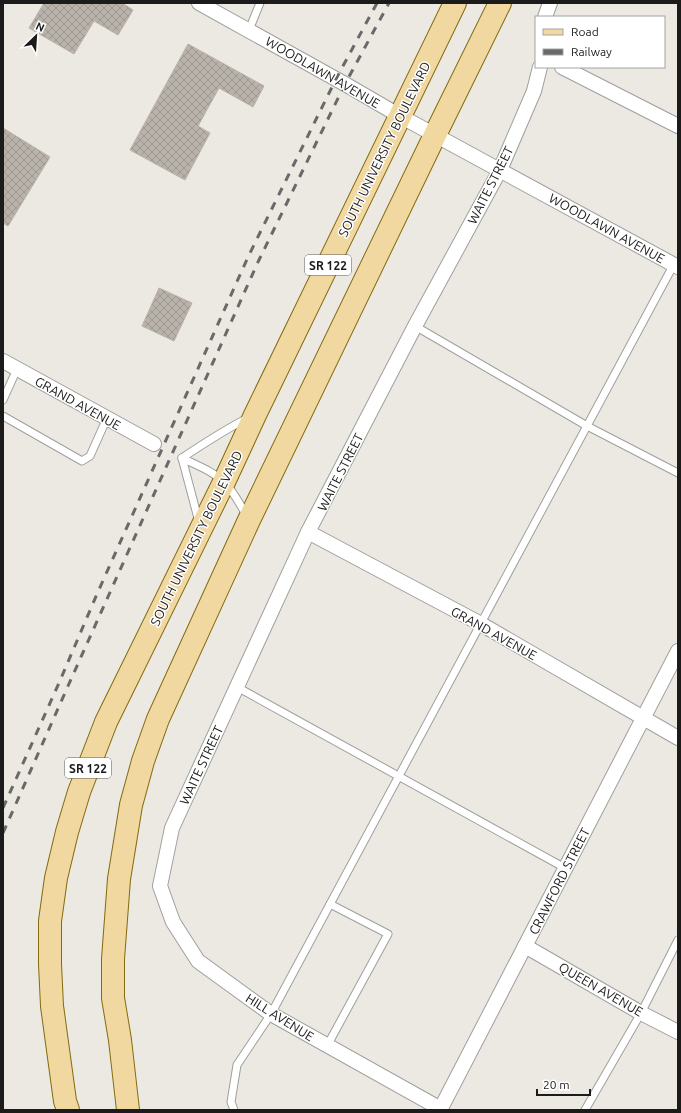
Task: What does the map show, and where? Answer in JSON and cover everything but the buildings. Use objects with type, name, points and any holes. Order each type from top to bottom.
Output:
[{"type":"main road","name":"SOUTH UNIVERSITY BOULEVARD","points":[[65,1107],[52,1006],[50,921],[56,878],[67,832],[79,792],[106,722],[224,482],[255,414],[455,3]]},
{"type":"main road","name":"SR 122","points":[[144,1110],[137,1085],[120,1040],[113,998],[113,959],[119,880],[131,805],[143,761],[158,719],[249,520],[500,3]]},
{"type":"main road","points":[[120,1040],[128,1110]]},
{"type":"street","name":"WOODLAWN AVENUE","points":[[200,3],[400,116],[676,265]]},
{"type":"street","points":[[545,16],[550,3]]},
{"type":"street","name":"WAITE STREET","points":[[160,886],[172,828],[308,532],[415,326],[500,170],[534,91],[540,68]]},
{"type":"street","points":[[564,68],[678,126]]},
{"type":"street","name":"GRAND AVENUE","points":[[3,361],[154,444]]},
{"type":"street","name":"GRAND AVENUE","points":[[308,532],[481,624],[678,738]]},
{"type":"street","name":"CRAWFORD STREET","points":[[440,1110],[678,651]]},
{"type":"street","name":"HILL AVENUE","points":[[160,886],[173,922],[198,962],[271,1014],[440,1110]]},
{"type":"street","name":"QUEEN AVENUE","points":[[525,946],[641,1013],[678,1032]]},
{"type":"lane","points":[[249,30],[260,3]]},
{"type":"lane","points":[[234,1110],[231,1102],[237,1065],[271,1014],[587,426],[676,265]]},
{"type":"lane","points":[[415,326],[587,426],[678,473]]},
{"type":"lane","points":[[3,400],[17,369]]},
{"type":"lane","points":[[182,458],[232,426],[255,414]]},
{"type":"lane","points":[[3,416],[82,461],[90,456],[107,418]]},
{"type":"lane","points":[[182,458],[207,470],[224,482],[233,493],[249,520]]},
{"type":"lane","points":[[182,458],[201,528]]},
{"type":"lane","points":[[237,687],[565,868]]},
{"type":"lane","points":[[327,1046],[388,934],[330,904]]},
{"type":"lane","points":[[586,1110],[641,1013],[678,940]]},
{"type":"railway","points":[[3,808],[248,257],[336,79],[377,3]]},
{"type":"railway","points":[[3,833],[258,262],[345,84],[389,3]]}]
